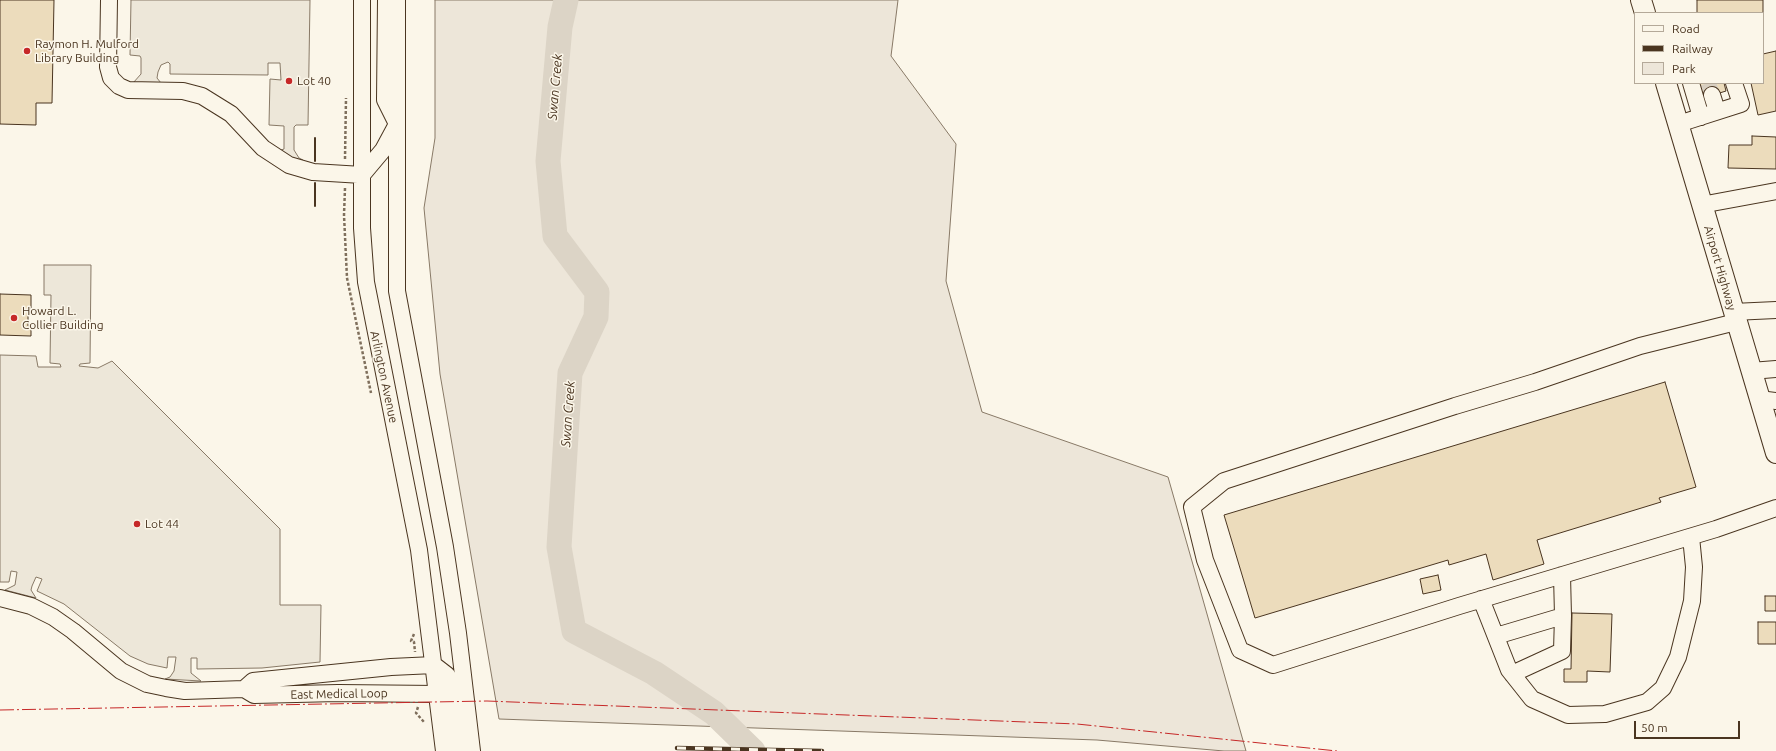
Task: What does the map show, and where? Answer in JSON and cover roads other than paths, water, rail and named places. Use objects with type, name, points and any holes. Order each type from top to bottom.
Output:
[{"type":"main road","points":[[1641,0],[1645,12]]},
{"type":"main road","name":"Airport Highway","points":[[1666,84],[1751,371],[1768,400],[1776,453]]},
{"type":"street","points":[[109,0],[108,67],[111,78],[119,86],[128,90],[183,91],[202,96],[231,114],[263,148],[289,165],[313,172],[362,175],[383,150],[396,124]]},
{"type":"street","name":"Arlington Avenue","points":[[362,0],[362,228],[366,282],[419,550],[444,751]]},
{"type":"street","points":[[386,0],[385,100],[396,124]]},
{"type":"street","points":[[397,0],[397,291],[446,555],[458,633],[472,751]]},
{"type":"street","points":[[1691,84],[1701,117]]},
{"type":"street","points":[[1678,124],[1741,104],[1734,84]]},
{"type":"street","points":[[1712,95],[1717,112]]},
{"type":"street","points":[[1701,205],[1776,191]]},
{"type":"street","points":[[1776,310],[1734,317],[1640,346],[1535,382],[1224,481],[1192,507],[1205,560],[1240,650],[1273,665],[1481,599],[1691,537],[1776,508]]},
{"type":"street","points":[[1751,371],[1776,369]]},
{"type":"street","points":[[1481,599],[1512,674],[1532,699],[1568,715],[1605,714],[1647,702],[1663,688],[1678,657],[1692,601],[1694,567],[1691,537]]},
{"type":"street","points":[[1512,674],[1562,651],[1562,575]]},
{"type":"street","name":"East Medical Loop","points":[[0,598],[31,606],[53,617],[73,631],[113,665],[130,676],[147,684],[185,691],[244,689],[254,695],[338,693],[437,694]]},
{"type":"street","points":[[1496,636],[1563,616]]},
{"type":"street","points":[[434,665],[447,675],[452,689],[458,751]]},
{"type":"street","name":"East Medical Loop","points":[[244,689],[253,681],[391,667],[434,665]]},
{"type":"waterway","name":"Swan Creek","points":[[566,0],[560,27],[548,161],[555,236],[597,292],[596,317],[570,373],[559,547],[574,631],[654,673],[714,713],[753,751]]},
{"type":"tunnel","points":[[1708,84],[1712,95]]},
{"type":"railway","points":[[677,748],[822,751]]},
{"type":"place","name":"Raymon H. Mulford Library Building","points":[[27,51]]},
{"type":"place","name":"Lot 40","points":[[289,81]]},
{"type":"place","name":"Howard L. Collier Building","points":[[14,318]]},
{"type":"place","name":"Lot 44","points":[[137,524]]}]
